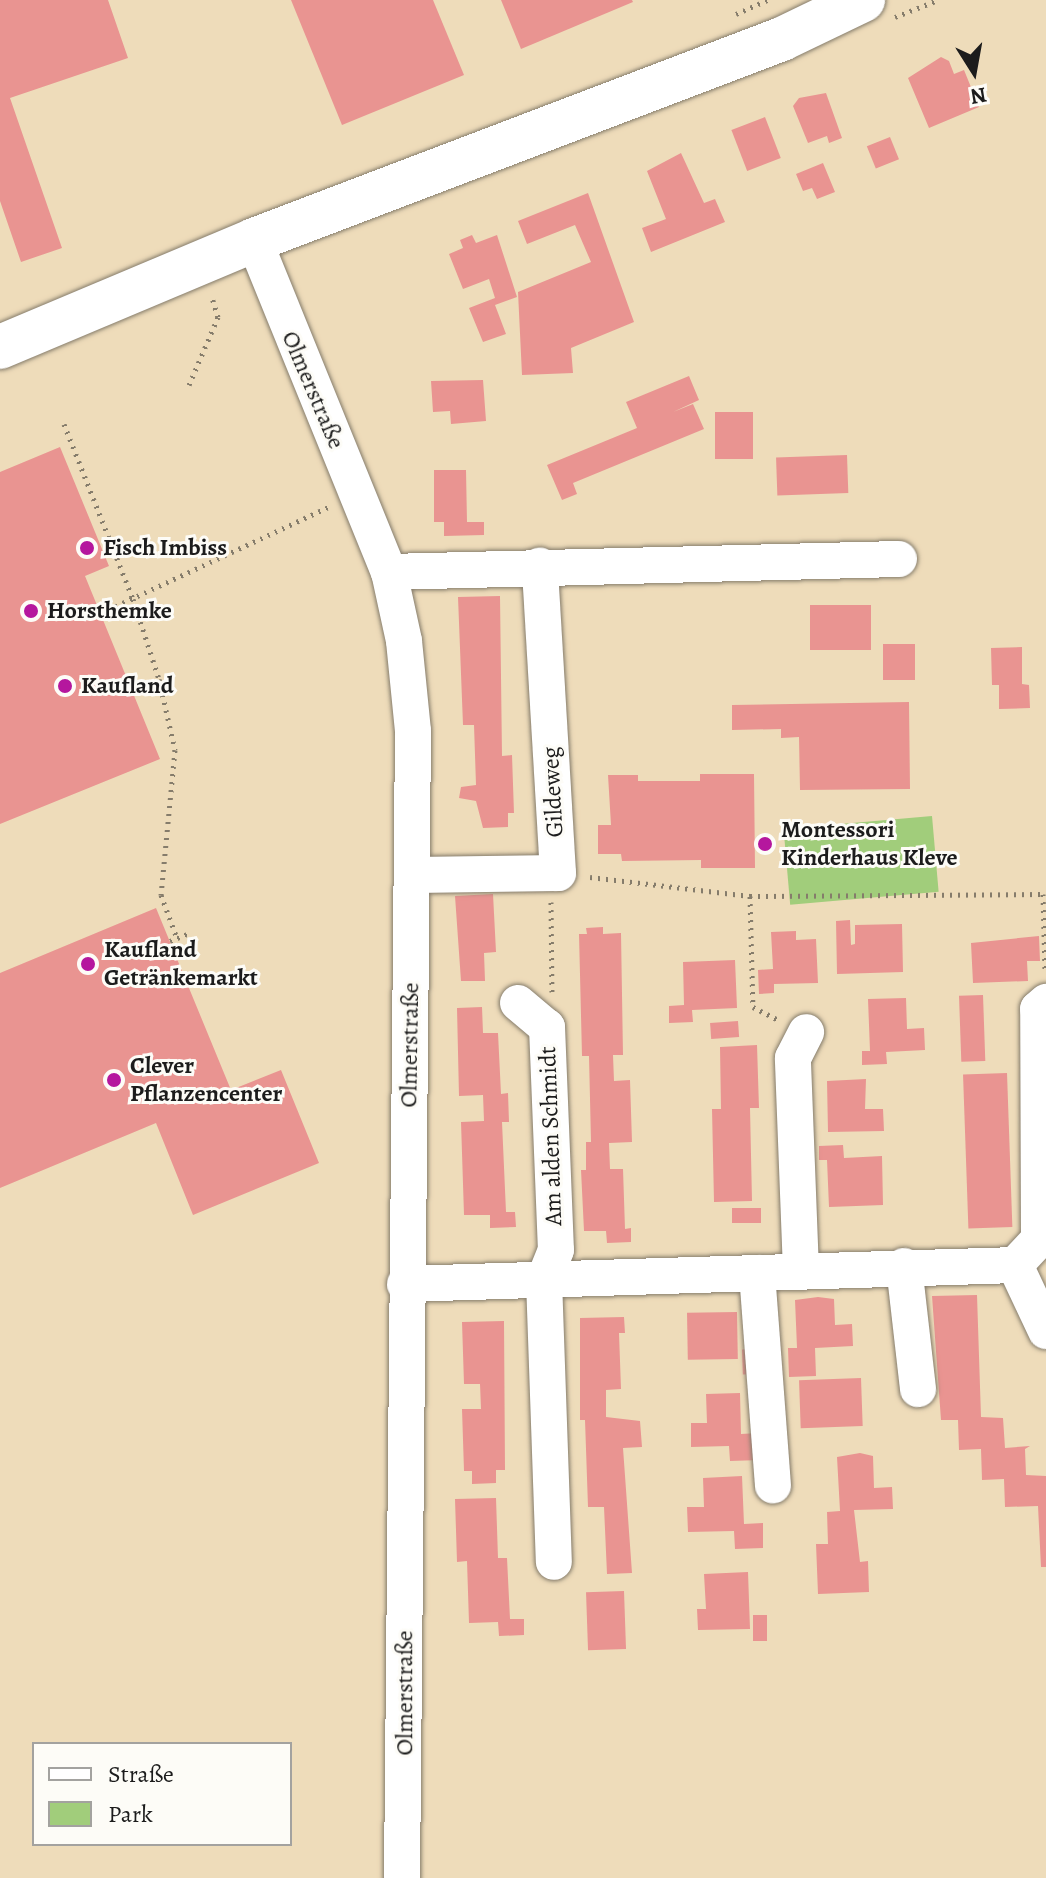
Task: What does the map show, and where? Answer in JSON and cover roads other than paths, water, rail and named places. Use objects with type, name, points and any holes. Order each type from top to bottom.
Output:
[{"type":"main road","points":[[0,347],[254,240],[782,39],[863,0]]},
{"type":"street","name":"Olmerstraße","points":[[254,240],[389,572],[404,641],[413,731],[414,875],[405,1284],[402,1878]]},
{"type":"street","points":[[389,572],[899,559]]},
{"type":"street","name":"Gildeweg","points":[[414,875],[558,873],[540,566]]},
{"type":"street","points":[[405,1284],[904,1266],[1015,1265],[1039,1239],[1042,1197],[1038,1009],[1046,1002]]},
{"type":"street","name":"Am alden Schmidt","points":[[518,1003],[547,1027],[556,1250],[544,1280],[554,1562]]},
{"type":"street","points":[[801,1271],[793,1058],[805,1033]]},
{"type":"street","points":[[1015,1265],[1046,1331]]},
{"type":"street","points":[[904,1266],[918,1389]]},
{"type":"street","points":[[757,1273],[773,1485]]},
{"type":"place","name":"Fisch Imbiss","points":[[87,548]]},
{"type":"place","name":"Horsthemke","points":[[31,611]]},
{"type":"place","name":"Kaufland","points":[[65,686]]},
{"type":"place","name":"Montessori Kinderhaus Kleve","points":[[765,844]]},
{"type":"place","name":"Kaufland Getränkemarkt","points":[[88,964]]},
{"type":"place","name":"Clever Pflanzencenter","points":[[114,1080]]}]
